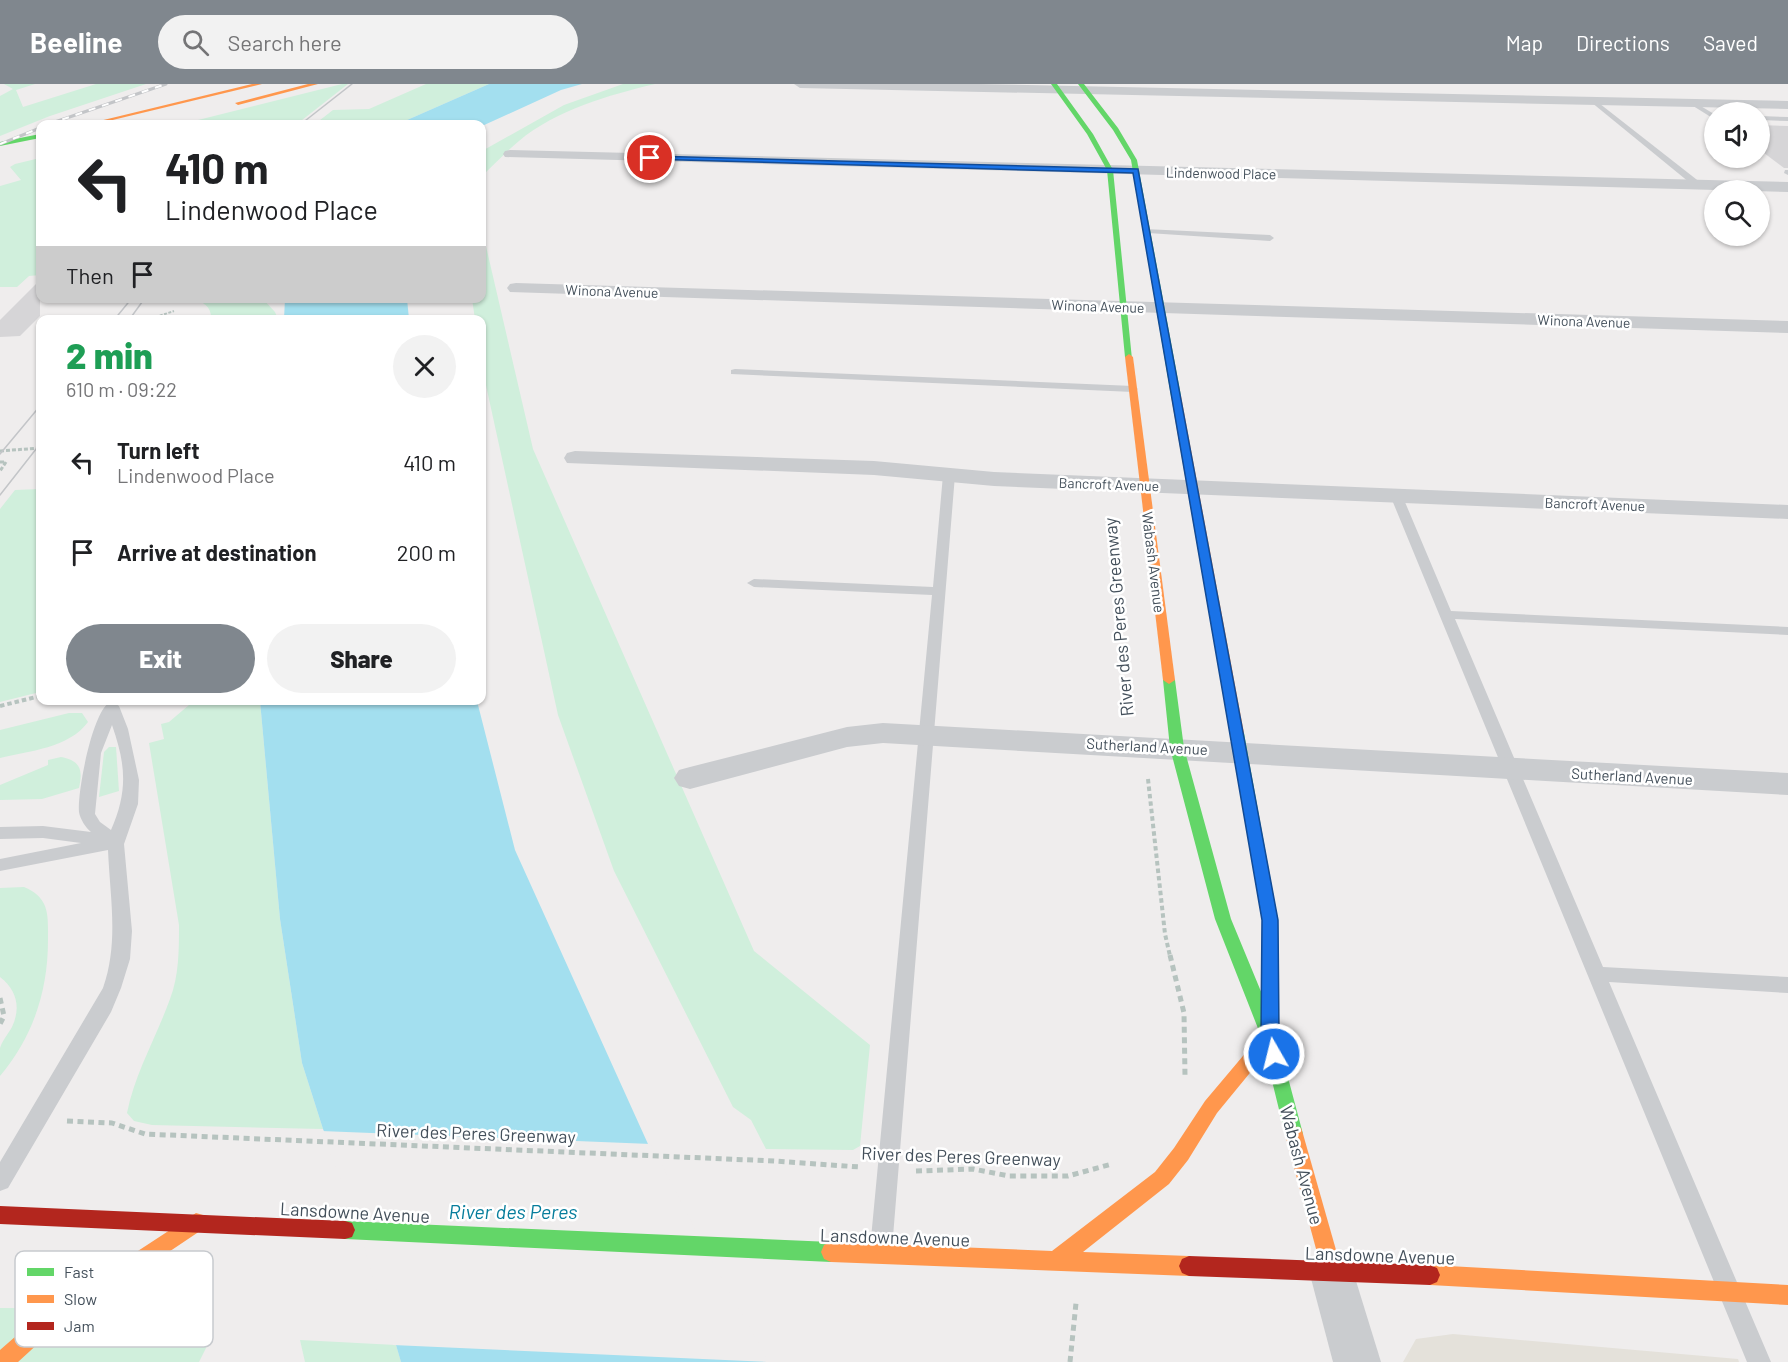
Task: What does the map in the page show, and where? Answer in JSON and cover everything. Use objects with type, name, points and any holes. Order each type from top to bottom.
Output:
[{"type":"main road","points":[[108,120],[259,84]]},
{"type":"main road","points":[[224,107],[315,84]]},
{"type":"main road","name":"Wabash Avenue","points":[[1086,86],[1134,160],[1148,231],[1191,487],[1270,920],[1270,1036]]},
{"type":"main road","name":"Wabash Avenue","points":[[1056,87],[1098,145],[1110,170],[1123,307],[1177,748],[1223,919],[1270,1036],[1287,1108],[1332,1271]]},
{"type":"main road","points":[[0,144],[36,137]]},
{"type":"main road","points":[[1053,1262],[1162,1178],[1212,1107],[1270,1036]]},
{"type":"main road","name":"Lansdowne Avenue","points":[[0,1215],[1053,1262],[1332,1271],[1729,1290],[1788,1295]]},
{"type":"main road","points":[[153,1251],[196,1222]]},
{"type":"main road","points":[[2,1362],[19,1347]]},
{"type":"street","points":[[800,84],[1086,86],[1788,105]]},
{"type":"street","name":"Lindenwood Place","points":[[510,154],[1788,187]]},
{"type":"street","name":"Winona Avenue","points":[[516,288],[1788,327]]},
{"type":"street","name":"Bancroft Avenue","points":[[575,458],[874,468],[994,479],[1788,512]]},
{"type":"street","name":"Sutherland Avenue","points":[[690,778],[847,737],[883,733],[1240,751],[1511,770],[1788,784]]},
{"type":"street","name":"Wabash Avenue","points":[[1332,1271],[1357,1362]]},
{"type":"lane","points":[[1593,101],[1698,185]]},
{"type":"lane","points":[[1692,103],[1704,111]]},
{"type":"lane","points":[[1770,118],[1788,119]]},
{"type":"lane","points":[[1148,231],[1270,238]]},
{"type":"lane","points":[[735,372],[1133,389]]},
{"type":"lane","points":[[881,1254],[924,735],[949,475]]},
{"type":"lane","points":[[1396,495],[1759,1362]]},
{"type":"lane","points":[[754,583],[938,591]]},
{"type":"lane","points":[[1446,615],[1788,631]]},
{"type":"lane","points":[[0,1181],[77,1054],[116,982],[122,961],[124,940],[116,842],[126,820],[132,793],[126,746],[112,706],[93,753],[87,814],[94,826],[116,842]]},
{"type":"lane","points":[[0,833],[43,832],[116,842]]},
{"type":"lane","points":[[0,865],[116,842]]},
{"type":"lane","points":[[1596,974],[1788,985]]},
{"type":"path","points":[[162,315],[174,311]]},
{"type":"path","points":[[0,451],[36,448]]},
{"type":"path","points":[[0,462],[6,462],[0,471]]},
{"type":"path","points":[[0,706],[36,697]]},
{"type":"path","points":[[1145,746],[1154,854],[1165,934],[1182,994],[1186,1066],[1184,1085]]},
{"type":"path","points":[[0,998],[4,1016],[0,1024]]},
{"type":"path","name":"River des Peres Greenway","points":[[105,1123],[118,1124],[145,1134],[774,1161],[925,1172],[973,1169],[1034,1178],[1068,1176],[1120,1161]]},
{"type":"path","points":[[1070,1362],[1080,1263]]},
{"type":"shaded area","points":[[1453,1334],[1738,1359],[1739,1362],[1403,1362],[1416,1339]]},
{"type":"green space","points":[[4,84],[35,84],[16,90],[23,107],[96,84],[146,84],[36,120],[0,136],[0,96],[13,89]]},
{"type":"green space","points":[[342,84],[348,84],[302,120],[198,120]]},
{"type":"green space","points":[[426,84],[489,84],[407,120],[320,120],[333,110],[369,109]]},
{"type":"green space","points":[[623,84],[655,84],[620,93],[566,112],[519,141],[486,172],[486,149],[564,105]]},
{"type":"green space","points":[[36,159],[36,275],[29,276],[17,287],[0,287],[0,186],[21,180],[10,167]]},
{"type":"green space","points":[[486,246],[533,449],[754,951],[870,1045],[860,1146],[853,1150],[766,1149],[751,1120],[733,1107],[614,871],[558,715],[486,385],[486,315],[474,315],[473,303],[486,303]]},
{"type":"green space","points":[[202,303],[267,303],[276,315],[210,315],[207,306]]},
{"type":"green space","points":[[36,489],[36,693],[0,702],[0,509],[15,490]]},
{"type":"green space","points":[[189,705],[260,705],[280,919],[302,1063],[323,1129],[152,1125],[134,1121],[127,1113],[135,1084],[173,990],[177,972],[179,925],[149,743],[164,739],[161,724],[169,722]]},
{"type":"green space","points":[[69,713],[82,713],[88,722],[70,738],[48,747],[0,758],[0,730]]},
{"type":"green space","points":[[109,747],[116,747],[119,791],[99,797],[104,752]]},
{"type":"green space","points":[[61,757],[73,761],[79,767],[81,776],[79,788],[42,799],[0,800],[0,785],[48,765],[48,760]]},
{"type":"green space","points":[[24,887],[39,896],[46,908],[48,940],[45,977],[42,995],[30,1029],[12,1061],[0,1076],[0,1048],[15,1020],[17,1006],[14,994],[0,977],[0,888]]},
{"type":"green space","points":[[0,1308],[15,1308],[15,1347],[206,1347],[199,1362],[0,1362]]},
{"type":"green space","points":[[300,1340],[396,1345],[401,1362],[305,1362]]},
{"type":"water","points":[[489,84],[582,84],[561,90],[486,124],[486,120],[407,120]]},
{"type":"water","points":[[285,303],[407,303],[409,315],[284,315]]},
{"type":"water","name":"River des Peres","points":[[260,705],[478,705],[515,850],[648,1144],[766,1362],[401,1362],[354,1202],[323,1129],[302,1063],[280,919]]},
{"type":"pier","points":[[321,1131],[651,1144],[706,1250],[769,1362],[393,1345],[351,1203]]},
{"type":"building","points":[[1770,125],[1788,126],[1788,168],[1784,168],[1770,158]]},
{"type":"building","points":[[36,284],[36,303],[40,303],[40,315],[36,315],[36,320],[20,336],[0,337],[0,320]]},
{"type":"tram line","points":[[306,120],[352,84]]},
{"type":"tram line","points":[[118,315],[128,303]]},
{"type":"tram line","points":[[133,315],[141,303]]},
{"type":"tram line","points":[[0,454],[36,411]]},
{"type":"tram line","points":[[0,495],[36,449]]},
{"type":"railway","points":[[61,120],[166,84]]},
{"type":"railway","points":[[0,144],[36,130]]},
{"type":"traffic: fast","points":[[1054,84],[1090,134],[1110,170],[1129,357]]},
{"type":"traffic: fast","points":[[1081,84],[1116,129],[1134,160],[1176,396]]},
{"type":"traffic: fast","points":[[0,144],[36,137]]},
{"type":"traffic: fast","points":[[1169,680],[1177,748],[1223,919],[1270,1036],[1294,1134]]},
{"type":"traffic: fast","points":[[1237,733],[1270,920],[1270,1019]]},
{"type":"traffic: fast","points":[[345,1230],[831,1252]]},
{"type":"traffic: slow","points":[[107,120],[259,84]]},
{"type":"traffic: slow","points":[[238,103],[315,84]]},
{"type":"traffic: slow","points":[[1129,357],[1169,680]]},
{"type":"traffic: slow","points":[[1176,396],[1237,733]]},
{"type":"traffic: slow","points":[[1054,1262],[1162,1178],[1181,1154],[1211,1107],[1270,1036]]},
{"type":"traffic: slow","points":[[1294,1134],[1332,1271]]},
{"type":"traffic: slow","points":[[153,1251],[196,1222]]},
{"type":"traffic: slow","points":[[831,1252],[1189,1266]]},
{"type":"traffic: slow","points":[[1430,1275],[1788,1295]]},
{"type":"traffic: slow","points":[[2,1362],[19,1347]]},
{"type":"traffic: jam","points":[[0,1215],[345,1230]]},
{"type":"traffic: jam","points":[[1189,1266],[1430,1275]]},
{"type":"route","points":[[650,158],[1136,171],[1270,920],[1270,1036],[1274,1054]]}]
